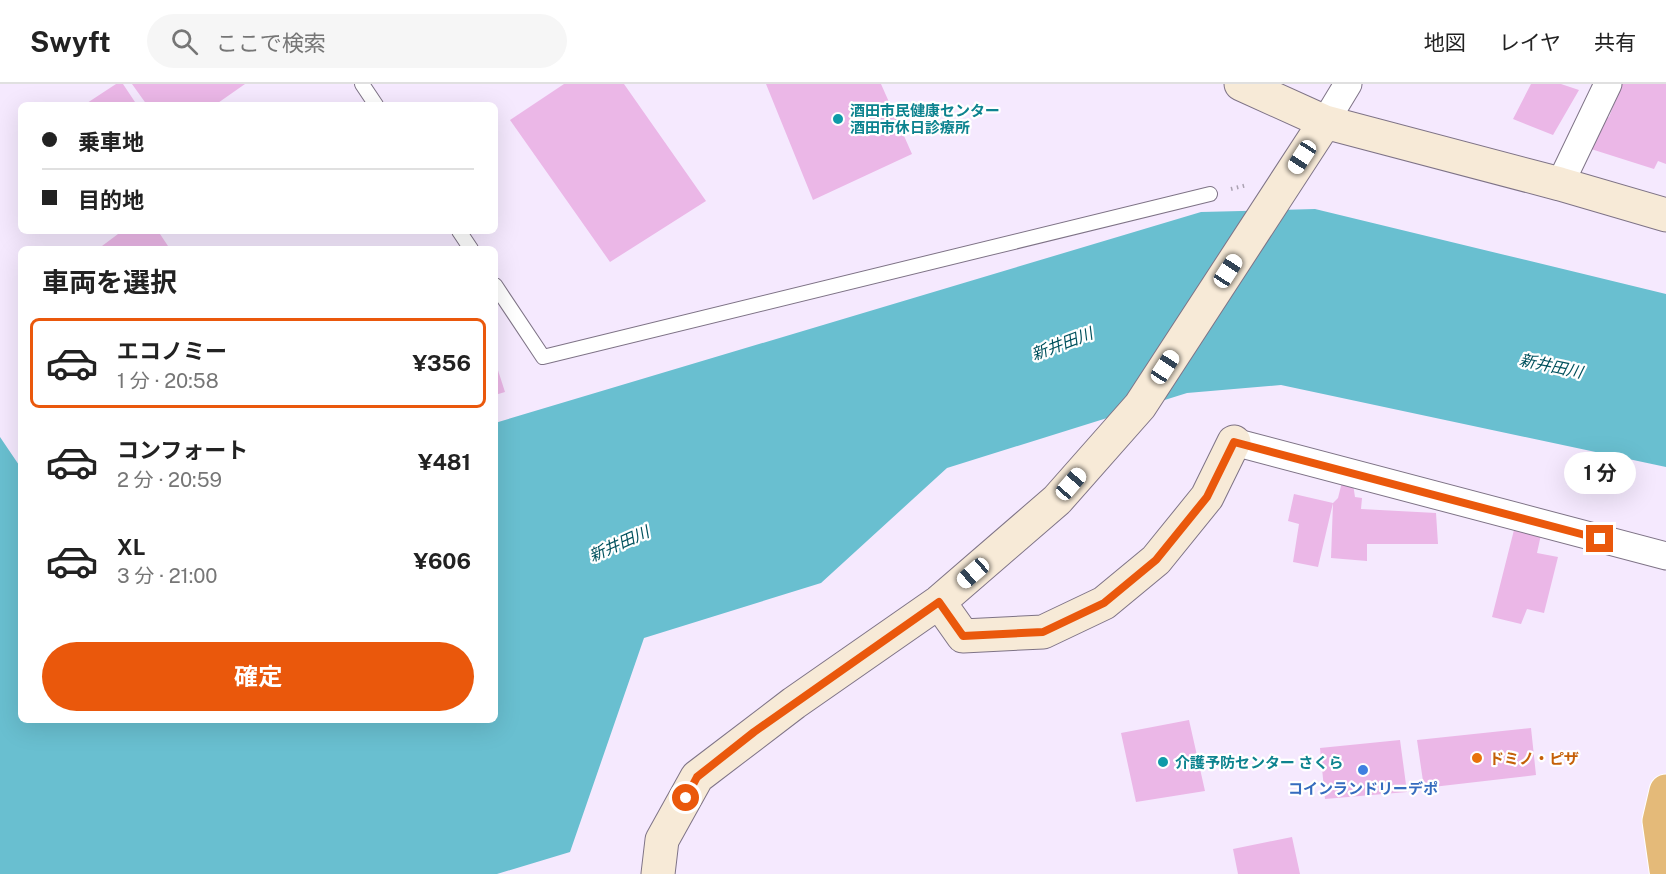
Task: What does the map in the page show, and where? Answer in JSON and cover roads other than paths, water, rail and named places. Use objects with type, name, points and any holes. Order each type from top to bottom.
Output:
[{"type":"highway","points":[[1666,791],[1659,821],[1666,870]]},
{"type":"street","points":[[1241,84],[1325,122],[1560,184],[1666,216]]},
{"type":"street","points":[[658,874],[662,840],[697,777],[786,709],[939,602],[1057,500],[1140,406],[1348,84]]},
{"type":"street","points":[[1560,184],[1608,84]]},
{"type":"street","points":[[939,602],[963,636],[1043,632],[1104,603],[1156,560],[1207,497],[1234,442],[1666,556]]},
{"type":"lane","points":[[362,84],[374,102]]},
{"type":"lane","points":[[498,290],[543,357],[1210,194]]},
{"type":"water","name":"新井田川","points":[[1315,209],[1666,294],[1666,467],[1281,385],[1187,393],[947,468],[821,583],[644,638],[570,852],[497,874],[0,874],[0,437],[18,464],[18,723],[498,723],[498,422],[1201,212]]},
{"type":"place","name":"酒田市民健康センター 酒田市休日診療所","points":[[838,119]]},
{"type":"place","name":"ドミノ・ピザ","points":[[1477,758]]},
{"type":"place","name":"介護予防センター さくら","points":[[1163,762]]},
{"type":"place","name":"コインランドリーデポ","points":[[1363,770]]}]
